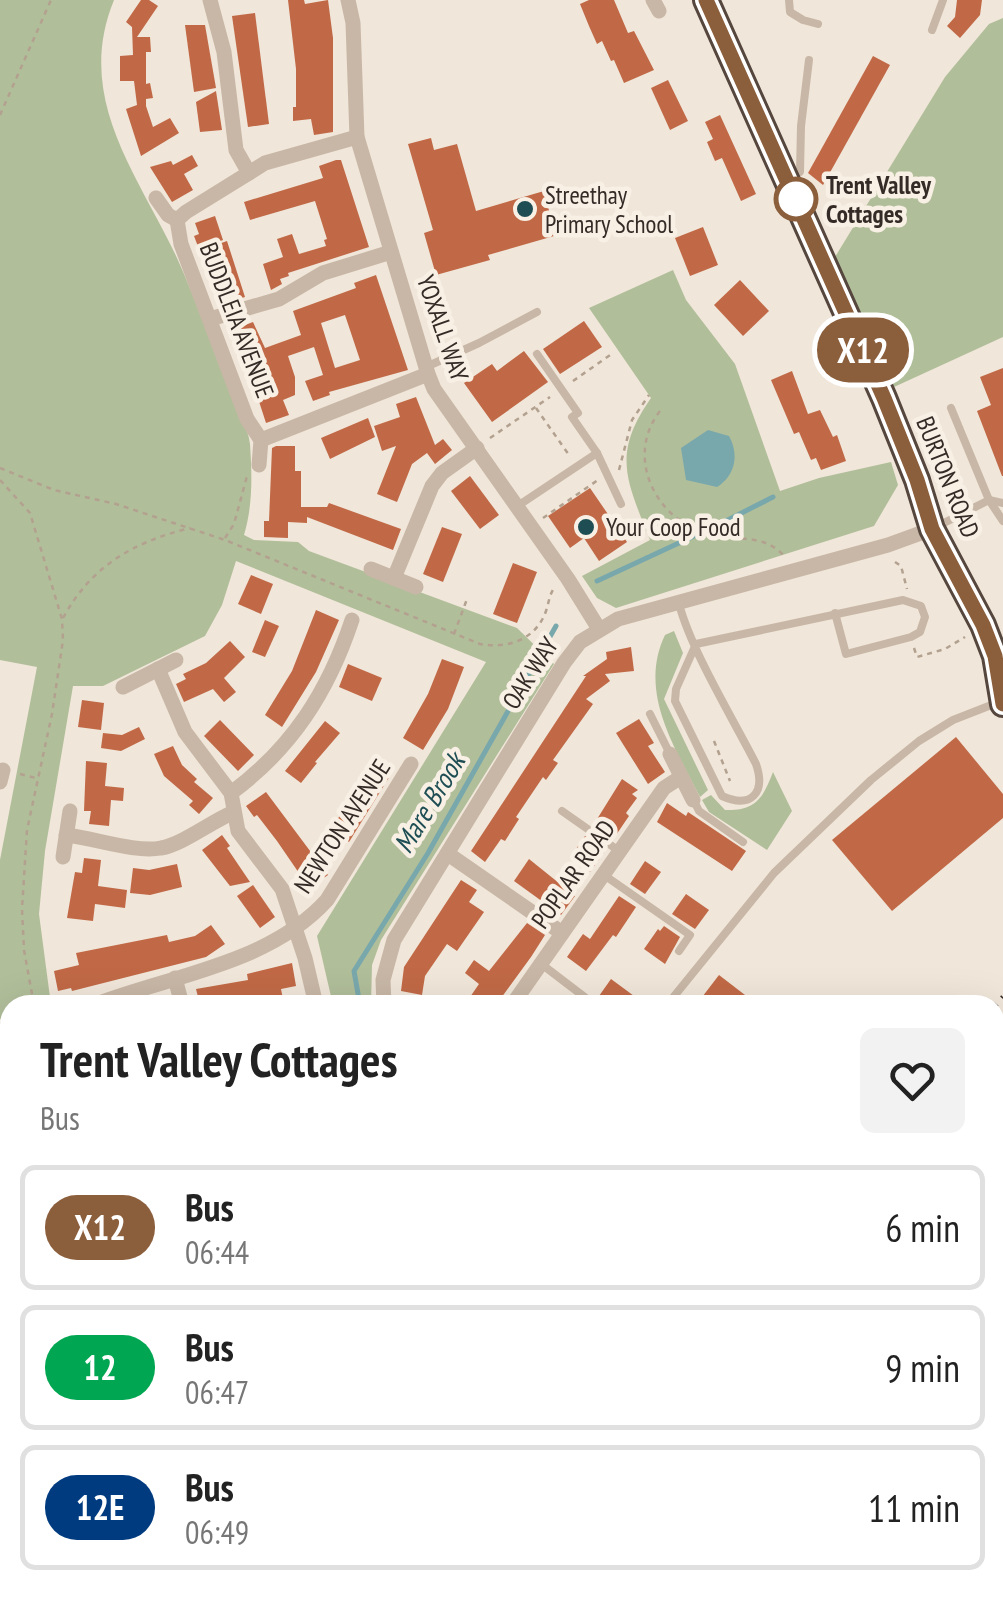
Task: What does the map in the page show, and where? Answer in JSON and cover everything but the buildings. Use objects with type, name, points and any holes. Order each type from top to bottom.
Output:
[{"type":"highway","name":"BURTON ROAD","points":[[706,0],[884,398],[932,529],[983,625],[995,656],[1002,702]]},
{"type":"street","points":[[210,0],[224,52],[236,150],[249,173]]},
{"type":"street","name":"YOXALL WAY","points":[[348,0],[353,23],[357,137],[426,371],[434,389],[568,579],[599,630]]},
{"type":"street","points":[[177,220],[265,164],[357,137]]},
{"type":"street","name":"BUDDLEIA AVENUE","points":[[156,198],[168,215],[177,220],[181,244],[247,419],[261,440]]},
{"type":"street","points":[[210,319],[279,299],[323,273],[391,252]]},
{"type":"street","points":[[253,470],[261,440],[426,371]]},
{"type":"street","points":[[394,578],[432,486],[442,473],[477,448]]},
{"type":"street","name":"OAK WAY","points":[[384,995],[383,980],[394,940],[580,642],[618,620],[888,545],[932,529]]},
{"type":"street","points":[[370,569],[416,587]]},
{"type":"street","points":[[230,794],[266,768],[291,739],[317,701],[352,620]]},
{"type":"street","points":[[123,687],[176,660]]},
{"type":"street","points":[[158,669],[185,732],[230,794],[238,831],[282,889],[313,995]]},
{"type":"street","points":[[670,754],[693,800]]},
{"type":"street","name":"NEWTON AVENUE","points":[[120,995],[234,960],[296,929],[327,900],[411,764]]},
{"type":"street","name":"POPLAR ROAD","points":[[519,995],[664,788],[682,777]]},
{"type":"street","points":[[63,857],[70,812]]},
{"type":"street","points":[[66,835],[135,848],[163,848],[232,813]]},
{"type":"street","points":[[448,854],[562,933]]},
{"type":"street","points":[[175,978],[179,995]]},
{"type":"lane","points":[[789,0],[790,12],[818,24]]},
{"type":"lane","points":[[932,30],[943,0]]},
{"type":"lane","points":[[787,178],[800,172],[809,60]]},
{"type":"lane","points":[[426,371],[537,312]]},
{"type":"lane","points":[[537,354],[578,412],[572,417],[598,453],[621,504]]},
{"type":"lane","points":[[952,408],[988,500],[1003,521]]},
{"type":"lane","points":[[516,508],[598,453]]},
{"type":"lane","points":[[932,529],[988,500],[1003,503]]},
{"type":"lane","points":[[696,644],[835,612],[910,600],[921,606],[925,617],[920,632],[912,637],[846,654],[835,612]]},
{"type":"lane","points":[[679,604],[760,776],[756,796],[746,801],[735,802],[722,796],[675,700],[696,644]]},
{"type":"lane","points":[[675,995],[774,873],[871,780],[918,741],[953,720],[1002,702]]},
{"type":"lane","points":[[650,714],[670,754]]},
{"type":"lane","points":[[693,800],[699,811],[743,842]]},
{"type":"lane","points":[[562,811],[620,852]]},
{"type":"lane","points":[[604,875],[690,935],[679,951]]},
{"type":"lane","points":[[540,963],[582,995]]},
{"type":"path","points":[[0,115],[51,0]]},
{"type":"path","points":[[477,448],[613,353]]},
{"type":"path","points":[[534,407],[590,484]]},
{"type":"path","points":[[660,412],[649,428],[642,456],[649,482],[664,505],[686,524],[707,534],[768,543],[784,555],[792,572]]},
{"type":"path","points":[[0,468],[54,490],[192,528],[454,634],[498,647],[524,638],[539,625],[554,588],[568,579]]},
{"type":"path","points":[[224,540],[234,524],[253,470]]},
{"type":"path","points":[[0,480],[30,513],[62,619],[63,640],[28,830],[22,909],[32,995]]},
{"type":"path","points":[[62,619],[82,587],[98,571],[150,538],[192,528]]},
{"type":"path","points":[[888,545],[893,561],[902,566],[910,600]]},
{"type":"path","points":[[454,634],[467,599]]},
{"type":"path","points":[[912,637],[917,656],[945,649],[983,625]]},
{"type":"path","points":[[1,776],[38,778]]},
{"type":"green space","points":[[0,0],[114,0],[104,36],[101,70],[106,102],[115,134],[184,274],[247,430],[251,490],[244,535],[254,540],[298,542],[309,551],[517,628],[554,664],[381,940],[372,965],[371,995],[331,995],[317,936],[486,662],[236,561],[222,605],[205,636],[103,686],[73,686],[45,851],[39,914],[50,995],[0,995],[0,860],[37,667],[0,660]]},
{"type":"green space","points":[[1003,18],[1003,337],[894,387],[835,257],[945,77],[989,24]]},
{"type":"green space","points":[[673,270],[686,300],[735,364],[780,491],[891,462],[898,485],[874,526],[616,608],[597,598],[582,576],[650,540],[630,484],[627,452],[651,398],[589,308]]},
{"type":"green space","points":[[674,631],[683,653],[664,699],[708,790],[700,797],[670,738],[657,697],[658,656],[665,635]]},
{"type":"green space","points":[[773,772],[792,811],[767,850],[709,812],[702,800],[711,795],[725,810],[744,808],[762,796]]},
{"type":"water","points":[[708,430],[729,436],[734,450],[732,470],[717,487],[686,480],[681,448]]},
{"type":"waterway","name":"Mare Brook","points":[[712,528],[773,497]]},
{"type":"waterway","name":"Mare Brook","points":[[597,581],[694,536]]},
{"type":"waterway","name":"Mare Brook","points":[[358,995],[354,971],[428,853],[556,626]]},
{"type":"bus line","name":"X12","points":[[706,0],[884,398],[932,529],[983,625],[995,656],[1003,704]]},
{"type":"place","name":"Trent Valley Cottages","points":[[796,199]]},
{"type":"place","name":"Streethay Primary School","points":[[525,209]]},
{"type":"place","name":"Your Coop Food","points":[[586,527]]}]
